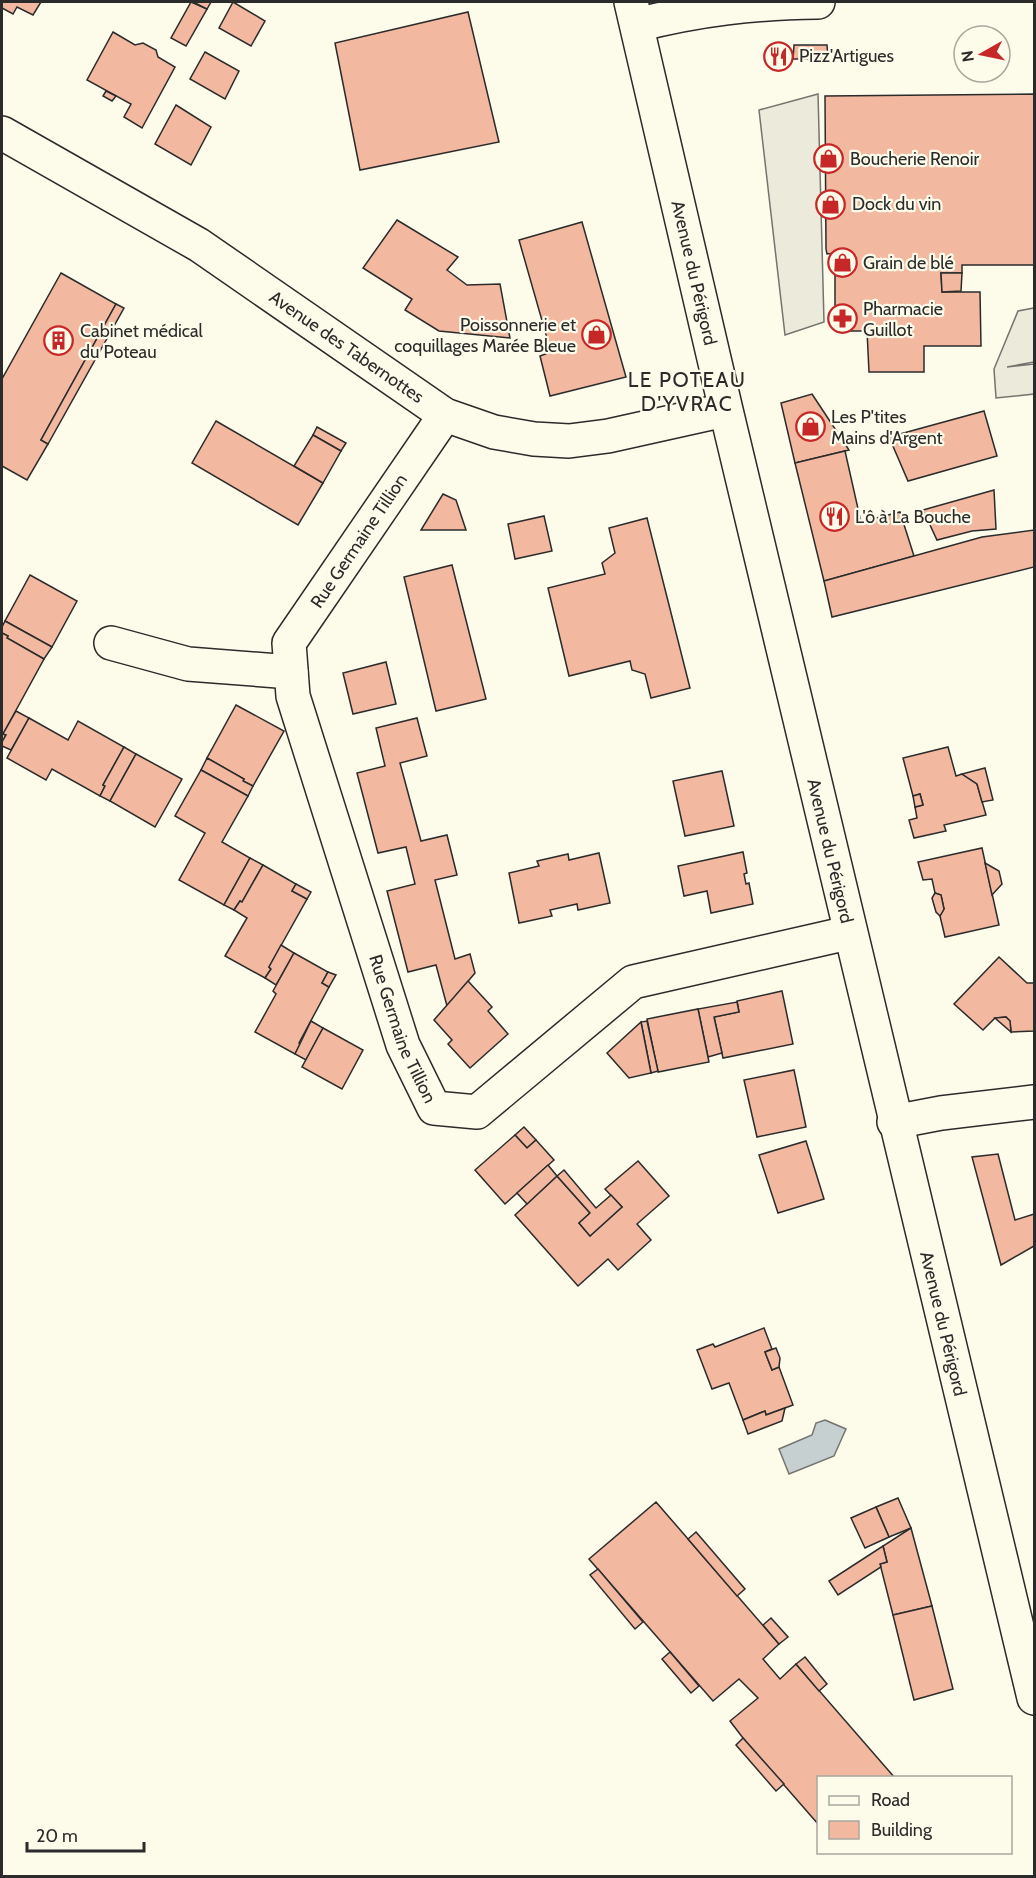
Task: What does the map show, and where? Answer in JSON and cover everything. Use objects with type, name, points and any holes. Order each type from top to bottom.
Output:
[{"type":"street","points":[[634,13],[682,14],[738,5],[818,2]]},
{"type":"street","name":"Avenue du Périgord","points":[[634,13],[724,410],[848,933],[1035,1698]]},
{"type":"street","name":"Avenue des Tabernottes","points":[[2,134],[199,244],[446,415],[494,432],[534,439],[569,441],[608,436],[724,410]]},
{"type":"street","name":"Rue Germaine Tillion","points":[[446,415],[289,643],[293,696],[403,1045],[434,1108],[477,1112],[633,982],[848,933]]},
{"type":"street","points":[[111,642],[188,664],[291,672]]},
{"type":"street","points":[[894,1122],[941,1113],[1035,1102]]},
{"type":"shaded area","points":[[818,94],[824,322],[785,335],[759,110]]},
{"type":"shaded area","points":[[1034,308],[1034,362],[1007,367],[1034,364],[1034,394],[996,398],[994,369],[1018,311]]},
{"type":"shaded area","points":[[825,1420],[846,1429],[834,1456],[789,1474],[779,1449],[812,1435],[816,1423]]},
{"type":"building","points":[[2,2],[41,2],[33,15],[17,7],[13,14],[2,8]]},
{"type":"building","points":[[191,2],[207,9],[186,46],[171,38]]},
{"type":"building","points":[[193,2],[211,2],[207,9]]},
{"type":"building","points":[[233,2],[265,21],[251,46],[219,28]]},
{"type":"building","points":[[468,12],[499,142],[360,170],[335,43]]},
{"type":"building","points":[[113,32],[135,45],[143,43],[156,50],[158,57],[175,67],[142,128],[124,117],[131,104],[87,80]]},
{"type":"building","points":[[794,45],[827,45],[828,59],[793,59]]},
{"type":"building","points":[[205,52],[239,71],[225,99],[190,79]]},
{"type":"building","points":[[106,91],[116,96],[112,101],[103,96]]},
{"type":"building","points":[[1034,94],[1034,265],[962,265],[962,273],[941,273],[942,292],[980,292],[981,346],[924,346],[924,372],[869,372],[867,331],[840,331],[839,326],[835,326],[835,253],[827,254],[826,249],[825,96]]},
{"type":"building","points":[[176,105],[211,127],[191,165],[155,144]]},
{"type":"building","points":[[397,220],[458,257],[447,270],[467,285],[500,284],[510,338],[439,331],[405,310],[412,299],[363,268]]},
{"type":"building","points":[[582,222],[626,377],[550,396],[540,356],[551,352],[519,240]]},
{"type":"building","name":"Cabinet médical du Poteau","points":[[61,273],[116,304],[41,440],[48,444],[27,480],[2,466],[2,379]]},
{"type":"building","points":[[941,273],[962,273],[961,291],[942,292]]},
{"type":"building","points":[[116,304],[124,308],[48,444],[41,440]]},
{"type":"building","name":"Les P'tites Mains d'Argent","points":[[812,394],[849,450],[795,463],[781,403]]},
{"type":"building","points":[[984,411],[997,456],[908,481],[889,437]]},
{"type":"building","points":[[216,421],[323,483],[298,525],[192,463]]},
{"type":"building","points":[[317,427],[346,443],[341,451],[313,435]]},
{"type":"building","points":[[313,435],[341,451],[323,483],[294,466]]},
{"type":"building","name":"L'ô à La Bouche","points":[[845,451],[861,522],[900,512],[914,556],[824,581],[795,463]]},
{"type":"building","points":[[994,490],[996,529],[972,531],[937,540],[923,510]]},
{"type":"building","points":[[443,494],[456,500],[466,530],[421,530]]},
{"type":"building","points":[[544,516],[552,551],[515,559],[508,524]]},
{"type":"building","points":[[647,518],[690,688],[651,698],[645,674],[632,670],[630,661],[569,676],[548,588],[605,574],[602,563],[615,553],[609,528]]},
{"type":"building","points":[[1034,530],[1034,567],[832,617],[824,581],[982,537]]},
{"type":"building","points":[[452,565],[486,699],[436,711],[404,577]]},
{"type":"building","points":[[30,575],[77,601],[52,647],[5,621]]},
{"type":"building","points":[[5,621],[52,647],[44,659],[7,638],[8,636],[2,633]]},
{"type":"building","points":[[2,633],[44,659],[3,734],[6,735],[2,742]]},
{"type":"building","points":[[386,662],[396,704],[353,714],[343,673]]},
{"type":"building","points":[[236,705],[284,731],[253,786],[207,758]]},
{"type":"building","points":[[16,711],[29,718],[11,750],[2,746],[6,735],[3,734]]},
{"type":"building","points":[[29,718],[68,740],[78,721],[124,747],[103,785],[105,786],[100,796],[52,769],[46,780],[7,758]]},
{"type":"building","points":[[417,718],[427,756],[400,763],[421,841],[447,835],[457,875],[435,880],[455,959],[470,954],[475,973],[447,1006],[436,965],[408,972],[387,891],[415,884],[406,847],[378,853],[357,773],[385,766],[376,728]]},
{"type":"building","points":[[124,747],[136,754],[110,801],[100,796],[105,786],[103,785]]},
{"type":"building","points":[[948,747],[956,776],[962,774],[977,784],[986,815],[944,825],[946,831],[914,838],[909,820],[917,818],[915,807],[923,805],[920,794],[913,796],[903,758]]},
{"type":"building","points":[[136,754],[182,779],[155,827],[110,801]]},
{"type":"building","points":[[207,758],[253,786],[248,796],[201,770]]},
{"type":"building","points":[[985,768],[993,800],[982,802],[977,784],[962,774]]},
{"type":"building","points":[[201,770],[248,796],[222,842],[250,858],[224,905],[179,880],[205,833],[175,816]]},
{"type":"building","points":[[722,771],[734,826],[685,836],[673,781]]},
{"type":"building","points":[[920,794],[923,805],[915,807],[913,796]]},
{"type":"building","points":[[982,848],[999,925],[945,937],[940,916],[944,909],[941,895],[935,893],[932,879],[923,880],[918,862]]},
{"type":"building","points":[[743,852],[747,873],[744,874],[746,884],[749,883],[753,904],[711,913],[707,891],[684,896],[678,866]]},
{"type":"building","points":[[599,853],[610,903],[578,910],[577,904],[550,910],[552,916],[519,923],[509,873],[539,866],[537,861],[568,854],[569,860]]},
{"type":"building","points":[[250,858],[263,865],[242,902],[240,901],[234,910],[224,905]]},
{"type":"building","points":[[985,863],[999,871],[1002,884],[992,895]]},
{"type":"building","points":[[263,865],[296,884],[292,891],[307,899],[265,978],[225,956],[247,918],[234,910],[240,901],[242,902]]},
{"type":"building","points":[[296,884],[311,892],[307,899],[292,891]]},
{"type":"building","points":[[935,893],[941,895],[944,909],[940,916],[936,912],[932,898]]},
{"type":"building","points":[[281,945],[294,953],[276,985],[265,978]]},
{"type":"building","points":[[294,953],[328,972],[322,983],[329,987],[295,1054],[255,1032],[276,994],[273,991]]},
{"type":"building","points":[[999,957],[1027,983],[1034,983],[1034,1031],[1011,1032],[1010,1021],[1006,1017],[995,1018],[983,1030],[954,1004]]},
{"type":"building","points":[[328,972],[336,975],[329,987],[322,983]]},
{"type":"building","points":[[468,981],[492,1007],[488,1011],[508,1034],[470,1068],[448,1044],[452,1040],[434,1020]]},
{"type":"building","points":[[782,991],[793,1044],[723,1058],[714,1017],[739,1012],[737,1001]]},
{"type":"building","points":[[737,1002],[739,1012],[714,1017],[722,1053],[708,1057],[698,1009]]},
{"type":"building","points":[[698,1009],[709,1062],[658,1072],[647,1019]]},
{"type":"building","points":[[1006,1017],[1010,1021],[1011,1032],[995,1018]]},
{"type":"building","points":[[311,1021],[323,1028],[306,1060],[295,1054]]},
{"type":"building","points":[[647,1021],[658,1071],[651,1073],[641,1022]]},
{"type":"building","points":[[641,1022],[651,1073],[629,1078],[607,1053]]},
{"type":"building","points":[[323,1028],[363,1050],[342,1089],[302,1067]]},
{"type":"building","points":[[794,1070],[806,1127],[757,1137],[744,1080]]},
{"type":"building","points":[[524,1127],[536,1140],[527,1148],[515,1135]]},
{"type":"building","points":[[515,1135],[527,1148],[536,1140],[554,1160],[505,1204],[475,1170]]},
{"type":"building","points":[[806,1141],[824,1199],[778,1213],[759,1155]]},
{"type":"building","points":[[998,1154],[1015,1220],[1034,1214],[1034,1246],[1001,1265],[972,1157]]},
{"type":"building","points":[[638,1161],[669,1196],[637,1224],[651,1240],[618,1270],[608,1259],[578,1286],[515,1215],[557,1176],[590,1213],[579,1223],[590,1236],[622,1207],[605,1189]]},
{"type":"building","points":[[548,1165],[557,1176],[527,1204],[517,1193]]},
{"type":"building","points":[[564,1170],[596,1208],[611,1195],[622,1207],[590,1236],[579,1223],[590,1213],[557,1176]]},
{"type":"building","points":[[764,1328],[772,1349],[765,1352],[772,1370],[779,1367],[793,1405],[766,1415],[765,1411],[743,1420],[729,1383],[712,1389],[697,1350],[713,1344],[715,1347]]},
{"type":"building","points":[[776,1348],[780,1358],[779,1367],[772,1370],[765,1352]]},
{"type":"building","points":[[785,1408],[782,1421],[748,1434],[743,1420],[765,1411],[766,1415]]},
{"type":"building","points":[[898,1498],[911,1528],[889,1537],[876,1507]]},
{"type":"building","points":[[656,1502],[779,1644],[763,1659],[780,1679],[796,1664],[893,1776],[817,1776],[817,1823],[730,1721],[758,1698],[739,1679],[713,1701],[589,1559]]},
{"type":"building","points":[[876,1507],[889,1537],[865,1548],[851,1518]]},
{"type":"building","points":[[911,1528],[932,1606],[893,1615],[880,1564],[887,1562],[883,1546]]},
{"type":"building","points":[[696,1532],[745,1589],[737,1596],[688,1539]]},
{"type":"building","points":[[883,1546],[887,1562],[880,1564],[881,1567],[838,1595],[829,1581]]},
{"type":"building","points":[[598,1569],[643,1622],[635,1629],[590,1575]]},
{"type":"building","points":[[932,1606],[953,1689],[914,1700],[893,1615]]},
{"type":"building","points":[[771,1618],[788,1637],[779,1644],[763,1625]]},
{"type":"building","points":[[670,1652],[699,1686],[691,1693],[662,1659]]},
{"type":"building","points":[[805,1657],[827,1684],[819,1691],[796,1664]]},
{"type":"building","points":[[743,1738],[784,1784],[776,1791],[736,1745]]},
{"type":"place","name":"Pizz'Artigues","points":[[778,56]]},
{"type":"place","name":"Boucherie Renoir","points":[[829,159]]},
{"type":"place","name":"Dock du vin","points":[[831,204]]},
{"type":"place","name":"Grain de blé","points":[[842,263]]},
{"type":"place","name":"Pharmacie Guillot","points":[[842,319]]},
{"type":"place","name":"Poissonnerie et coquillages Marée Bleue","points":[[597,335]]},
{"type":"place","name":"Cabinet médical du Poteau","points":[[59,341]]},
{"type":"place","name":"Les P'tites Mains d'Argent","points":[[810,427]]},
{"type":"place","name":"L'ô à La Bouche","points":[[834,517]]},
{"type":"district","name":"LE POTEAU D'YVRAC","points":[[687,391]]}]
